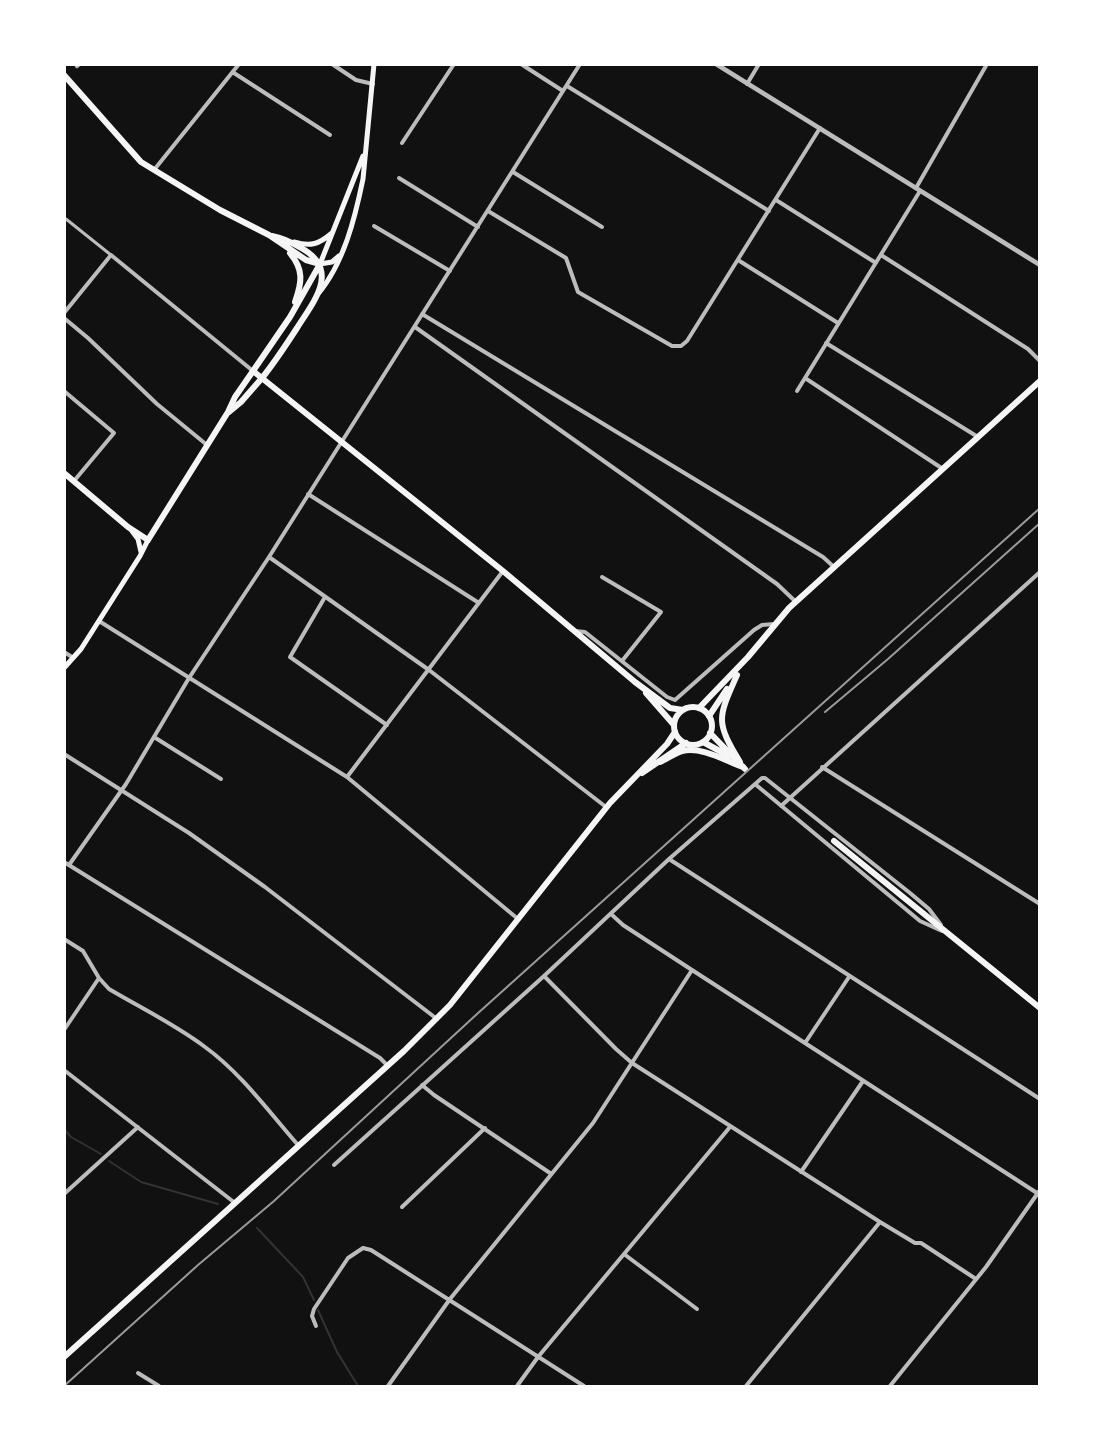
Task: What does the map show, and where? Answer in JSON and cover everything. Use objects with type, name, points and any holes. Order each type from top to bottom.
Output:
[{"type":"main road","points":[[228,412],[241,402],[277,360],[317,296],[327,285],[340,255],[363,179],[374,64]]},
{"type":"main road","points":[[65,76],[141,162],[220,210],[269,235],[306,245],[317,244],[333,232]]},
{"type":"main road","points":[[64,668],[81,649],[228,412],[235,397],[290,317],[320,264],[365,152]]},
{"type":"main road","points":[[269,235],[306,260],[320,264],[332,262],[340,255]]},
{"type":"main road","points":[[289,241],[310,253],[320,264],[322,281],[317,296]]},
{"type":"main road","points":[[286,248],[296,260],[301,273],[298,293],[290,317]]},
{"type":"main road","points":[[254,371],[503,571],[635,682],[670,708],[683,710],[699,708],[709,716],[710,733],[703,742],[686,743],[677,736],[675,719],[683,710]]},
{"type":"main road","points":[[699,708],[796,602],[1040,381]]},
{"type":"main road","points":[[64,473],[131,530],[148,540]]},
{"type":"main road","points":[[131,530],[138,539],[141,553]]},
{"type":"main road","points":[[709,716],[748,657]]},
{"type":"main road","points":[[737,675],[722,709],[721,722],[724,734],[744,768]]},
{"type":"main road","points":[[635,682],[675,728]]},
{"type":"main road","points":[[64,1357],[388,1066],[437,1019],[519,920],[606,808],[667,744],[675,728]]},
{"type":"main road","points":[[710,733],[744,768]]},
{"type":"main road","points":[[703,742],[736,760]]},
{"type":"main road","points":[[660,762],[686,743]]},
{"type":"main road","points":[[636,777],[660,762],[687,750],[711,755],[744,768]]},
{"type":"main road","points":[[834,841],[1040,1008]]},
{"type":"street","points":[[154,170],[239,64]]},
{"type":"street","points":[[332,64],[356,80],[373,84]]},
{"type":"street","points":[[402,143],[454,64]]},
{"type":"street","points":[[521,64],[563,91]]},
{"type":"street","points":[[69,865],[121,790],[189,678],[269,557],[580,64]]},
{"type":"street","points":[[716,64],[1040,265]]},
{"type":"street","points":[[747,84],[759,64]]},
{"type":"street","points":[[797,391],[881,255],[987,64]]},
{"type":"street","points":[[234,73],[330,135]]},
{"type":"street","points":[[567,86],[769,211]]},
{"type":"street","points":[[488,212],[566,258],[578,292],[672,346],[681,346],[687,341],[820,128]]},
{"type":"street","points":[[513,172],[602,227]]},
{"type":"street","points":[[399,178],[478,227]]},
{"type":"street","points":[[776,200],[876,263]]},
{"type":"street","points":[[65,219],[254,371]]},
{"type":"street","points":[[374,226],[450,271]]},
{"type":"street","points":[[64,313],[111,255]]},
{"type":"street","points":[[881,255],[1028,348],[1040,361]]},
{"type":"street","points":[[738,260],[838,323]]},
{"type":"street","points":[[422,314],[823,557],[834,567]]},
{"type":"street","points":[[64,318],[157,404],[207,445]]},
{"type":"street","points":[[415,327],[777,584],[796,602]]},
{"type":"street","points":[[826,344],[978,437]]},
{"type":"street","points":[[805,378],[943,469]]},
{"type":"street","points":[[64,391],[114,433],[74,481]]},
{"type":"street","points":[[308,494],[480,603]]},
{"type":"street","points":[[269,557],[429,670],[606,808]]},
{"type":"street","points":[[347,777],[503,571]]},
{"type":"street","points":[[781,806],[1040,572]]},
{"type":"street","points":[[602,577],[661,612],[622,661]]},
{"type":"street","points":[[325,597],[290,657],[387,725]]},
{"type":"street","points":[[99,621],[347,777],[519,920]]},
{"type":"street","points":[[574,631],[585,632],[667,697],[675,700],[754,630],[762,625],[774,624]]},
{"type":"street","points":[[64,652],[72,657]]},
{"type":"street","points":[[154,737],[221,778]]},
{"type":"street","points":[[64,754],[189,833],[265,887],[437,1019]]},
{"type":"street","points":[[822,767],[1040,904]]},
{"type":"street","points":[[334,1165],[544,976],[669,859],[762,778],[790,796],[929,909],[945,931]]},
{"type":"street","points":[[755,784],[920,921],[945,931]]},
{"type":"street","points":[[669,859],[1040,1099]]},
{"type":"street","points":[[64,862],[380,1058],[388,1066]]},
{"type":"street","points":[[611,914],[623,925],[863,1081],[1038,1191],[976,1279],[890,1386]]},
{"type":"street","points":[[64,939],[83,951],[99,978],[109,989],[206,1048],[242,1082],[299,1146]]},
{"type":"street","points":[[388,1386],[450,1299],[550,1173],[593,1123],[692,970]]},
{"type":"street","points":[[544,976],[632,1063],[915,1244],[921,1243],[976,1279]]},
{"type":"street","points":[[805,1043],[849,977]]},
{"type":"street","points":[[64,1030],[99,978]]},
{"type":"street","points":[[64,1070],[235,1203]]},
{"type":"street","points":[[801,1172],[863,1081]]},
{"type":"street","points":[[422,1085],[550,1173]]},
{"type":"street","points":[[64,1194],[138,1127]]},
{"type":"street","points":[[517,1386],[538,1357],[730,1127]]},
{"type":"street","points":[[402,1207],[484,1128]]},
{"type":"street","points":[[746,1386],[880,1222]]},
{"type":"street","points":[[316,1326],[312,1316],[314,1309],[348,1258],[363,1248],[371,1250],[450,1299],[584,1386]]},
{"type":"street","points":[[624,1254],[697,1310]]},
{"type":"street","points":[[138,1373],[159,1386]]},
{"type":"waterway","points":[[64,1129],[71,1137],[101,1154]]},
{"type":"waterway","points":[[109,1161],[141,1182],[218,1204]]},
{"type":"waterway","points":[[257,1228],[303,1277],[314,1300]]},
{"type":"waterway","points":[[318,1310],[337,1352],[358,1386]]},
{"type":"railway","points":[[64,1386],[198,1265],[274,1201],[477,1014],[1040,508]]},
{"type":"railway","points":[[825,712],[1040,523]]}]
